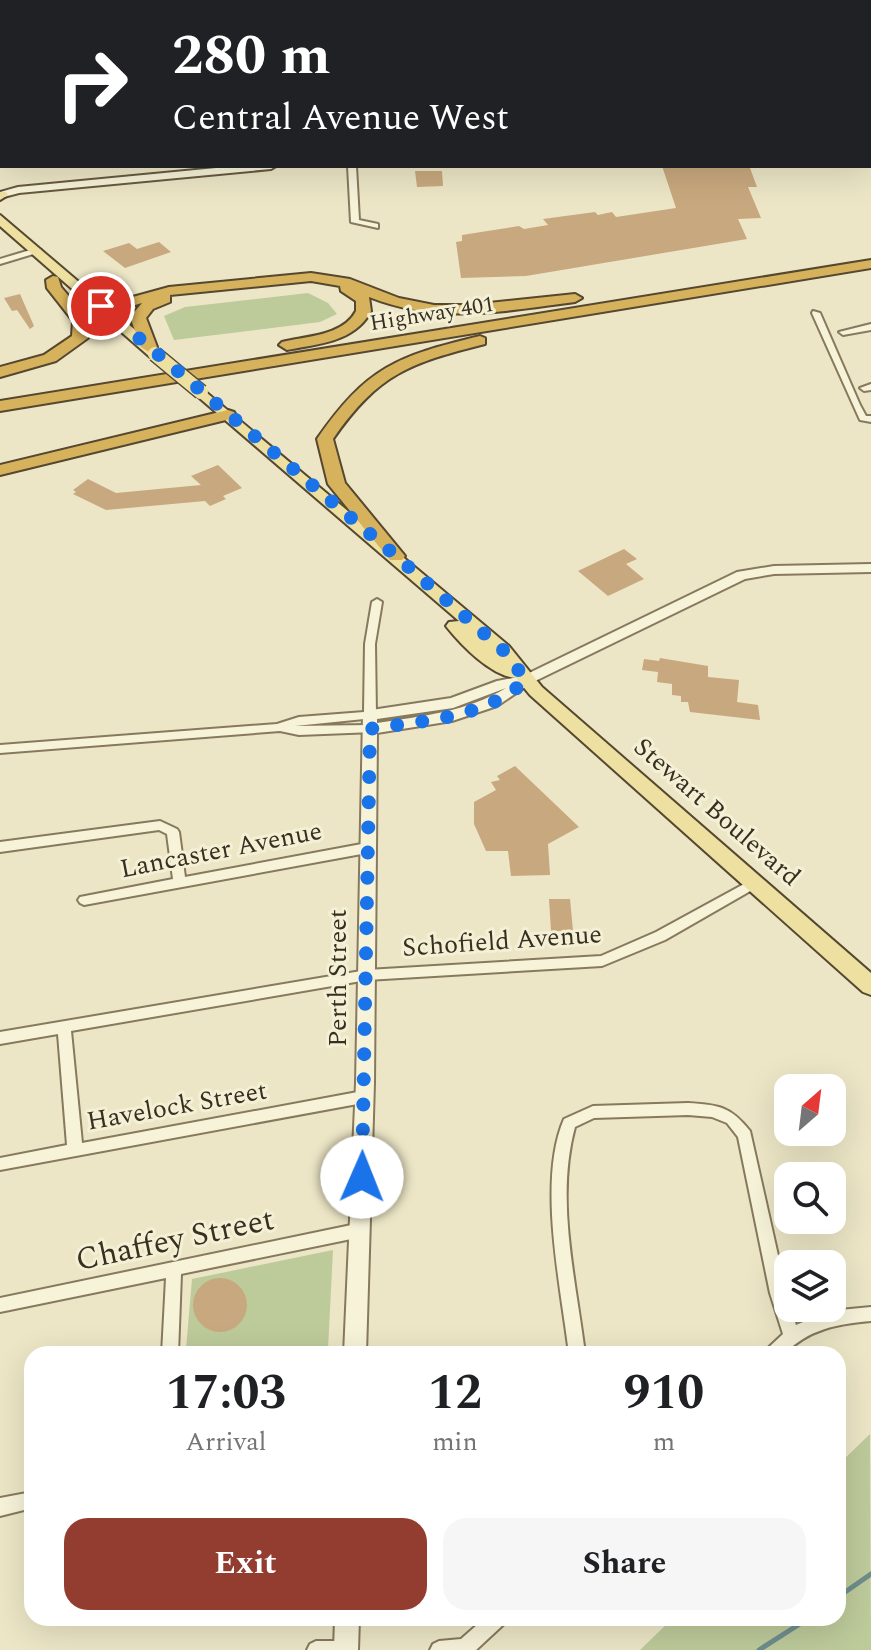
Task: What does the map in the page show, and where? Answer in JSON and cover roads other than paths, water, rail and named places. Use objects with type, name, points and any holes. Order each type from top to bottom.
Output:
[{"type":"highway","name":"Highway 401","points":[[0,396],[151,357],[663,289],[871,255]]},
{"type":"highway","name":"Highway 401","points":[[0,409],[871,264]]},
{"type":"highway","points":[[100,311],[169,291],[311,277],[345,282],[413,307],[453,311],[663,289]]},
{"type":"highway","points":[[0,372],[50,358],[80,338],[81,320],[54,288],[53,280]]},
{"type":"highway","points":[[320,282],[351,290],[363,299],[365,305],[365,312],[358,322],[333,335],[151,357],[138,317],[148,306],[176,296],[320,282]]},
{"type":"highway","points":[[396,556],[337,484],[325,439],[369,382],[404,361],[477,342],[740,286]]},
{"type":"highway","points":[[0,467],[220,414]]},
{"type":"main road","points":[[1,194],[250,168]]},
{"type":"main road","name":"Stewart Boulevard","points":[[0,219],[151,357],[355,533],[487,656],[526,680],[871,986]]},
{"type":"main road","name":"Stewart Boulevard","points":[[0,235],[53,280],[100,311]]},
{"type":"main road","name":"Stewart Boulevard","points":[[220,414],[396,556],[503,650],[526,680]]},
{"type":"street","points":[[352,168],[355,222],[375,226]]},
{"type":"street","points":[[0,262],[37,250]]},
{"type":"street","points":[[816,313],[856,405],[863,418],[871,419]]},
{"type":"street","points":[[843,332],[871,327]]},
{"type":"street","points":[[0,749],[278,728],[299,731],[474,710],[512,693],[526,680],[742,575],[774,570],[871,568]]},
{"type":"street","name":"Perth Street","points":[[355,1346],[367,975],[370,644],[377,602]]},
{"type":"street","points":[[0,847],[160,825],[173,832],[179,881]]},
{"type":"street","name":"Lancaster Avenue","points":[[84,900],[367,848]]},
{"type":"street","name":"Schofield Avenue","points":[[0,1038],[367,975],[602,961],[639,949],[755,883]]},
{"type":"street","points":[[64,1027],[75,1149]]},
{"type":"street","name":"Havelock Street","points":[[0,1164],[363,1097]]},
{"type":"street","points":[[576,1346],[560,1200],[561,1143],[569,1123],[593,1112],[688,1109],[713,1111],[732,1119],[745,1135],[774,1277],[791,1335]]},
{"type":"street","name":"Chaffey Street","points":[[0,1305],[361,1230]]},
{"type":"street","points":[[170,1346],[174,1268]]},
{"type":"street","points":[[781,1346],[791,1335],[832,1316],[871,1314]]},
{"type":"street","points":[[0,1507],[24,1502]]},
{"type":"street","points":[[346,1650],[347,1626]]},
{"type":"street","points":[[439,1650],[465,1648],[489,1626]]},
{"type":"street","points":[[316,1650],[337,1650]]},
{"type":"waterway","points":[[846,1591],[871,1574]]},
{"type":"waterway","points":[[759,1650],[796,1626]]}]
